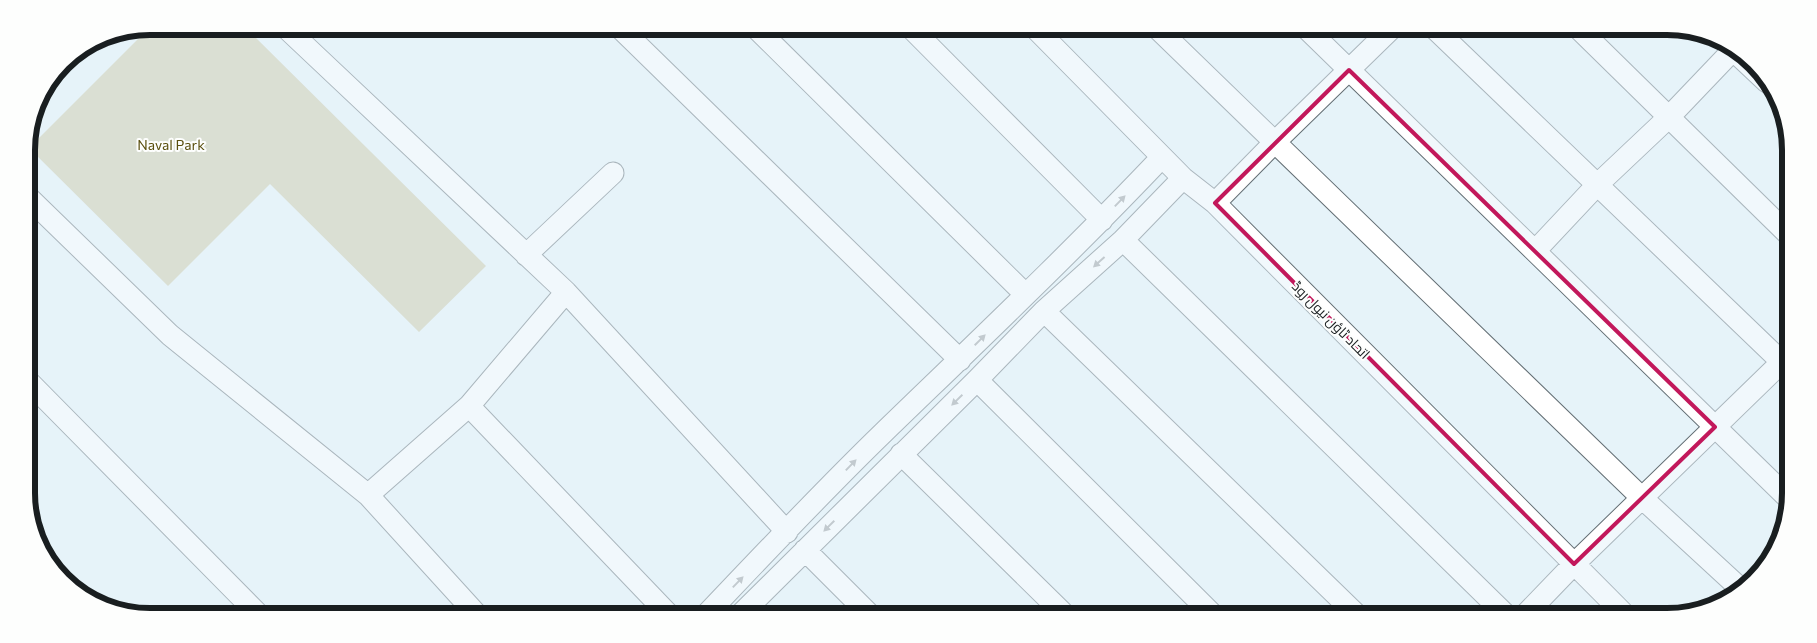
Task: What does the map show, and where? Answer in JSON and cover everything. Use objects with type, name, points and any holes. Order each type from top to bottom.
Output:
[{"type":"street","points":[[294,35],[566,292],[787,532]]},
{"type":"street","points":[[627,35],[960,360]]},
{"type":"street","points":[[763,35],[1025,294]]},
{"type":"street","points":[[918,35],[1102,220]]},
{"type":"street","name":"اتحاد ٹاؤن نیول روڈ","points":[[1042,35],[1183,178],[1215,203],[1619,608]]},
{"type":"street","points":[[1164,35],[1642,498],[1736,585]]},
{"type":"street","points":[[1313,35],[1782,492]]},
{"type":"street","points":[[1215,203],[1385,35]]},
{"type":"street","points":[[1441,35],[1782,359]]},
{"type":"street","points":[[1585,35],[1782,228]]},
{"type":"street","points":[[1534,250],[1597,185],[1669,117],[1731,54]]},
{"type":"street","points":[[713,608],[882,434],[1102,220],[1162,157]]},
{"type":"street","points":[[526,255],[613,172]]},
{"type":"street","points":[[747,608],[1044,312],[1123,240],[1183,178]]},
{"type":"street","points":[[35,204],[170,335],[368,495],[471,608]]},
{"type":"street","points":[[1123,240],[1500,608]]},
{"type":"street","points":[[368,495],[469,406],[566,292]]},
{"type":"street","points":[[1044,312],[1351,608]]},
{"type":"street","points":[[1531,608],[1714,427],[1782,365]]},
{"type":"street","points":[[977,380],[1206,608]]},
{"type":"street","points":[[35,388],[252,608]]},
{"type":"street","points":[[469,406],[662,608]]},
{"type":"street","points":[[901,454],[1059,608]]},
{"type":"street","points":[[805,550],[863,608]]},
{"type":"highlighted area","points":[[1349,70],[1715,427],[1574,564],[1215,203]]},
{"type":"green space","name":"Naval Park","points":[[142,35],[253,35],[486,266],[419,332],[270,184],[168,286],[35,154],[35,142]]}]
